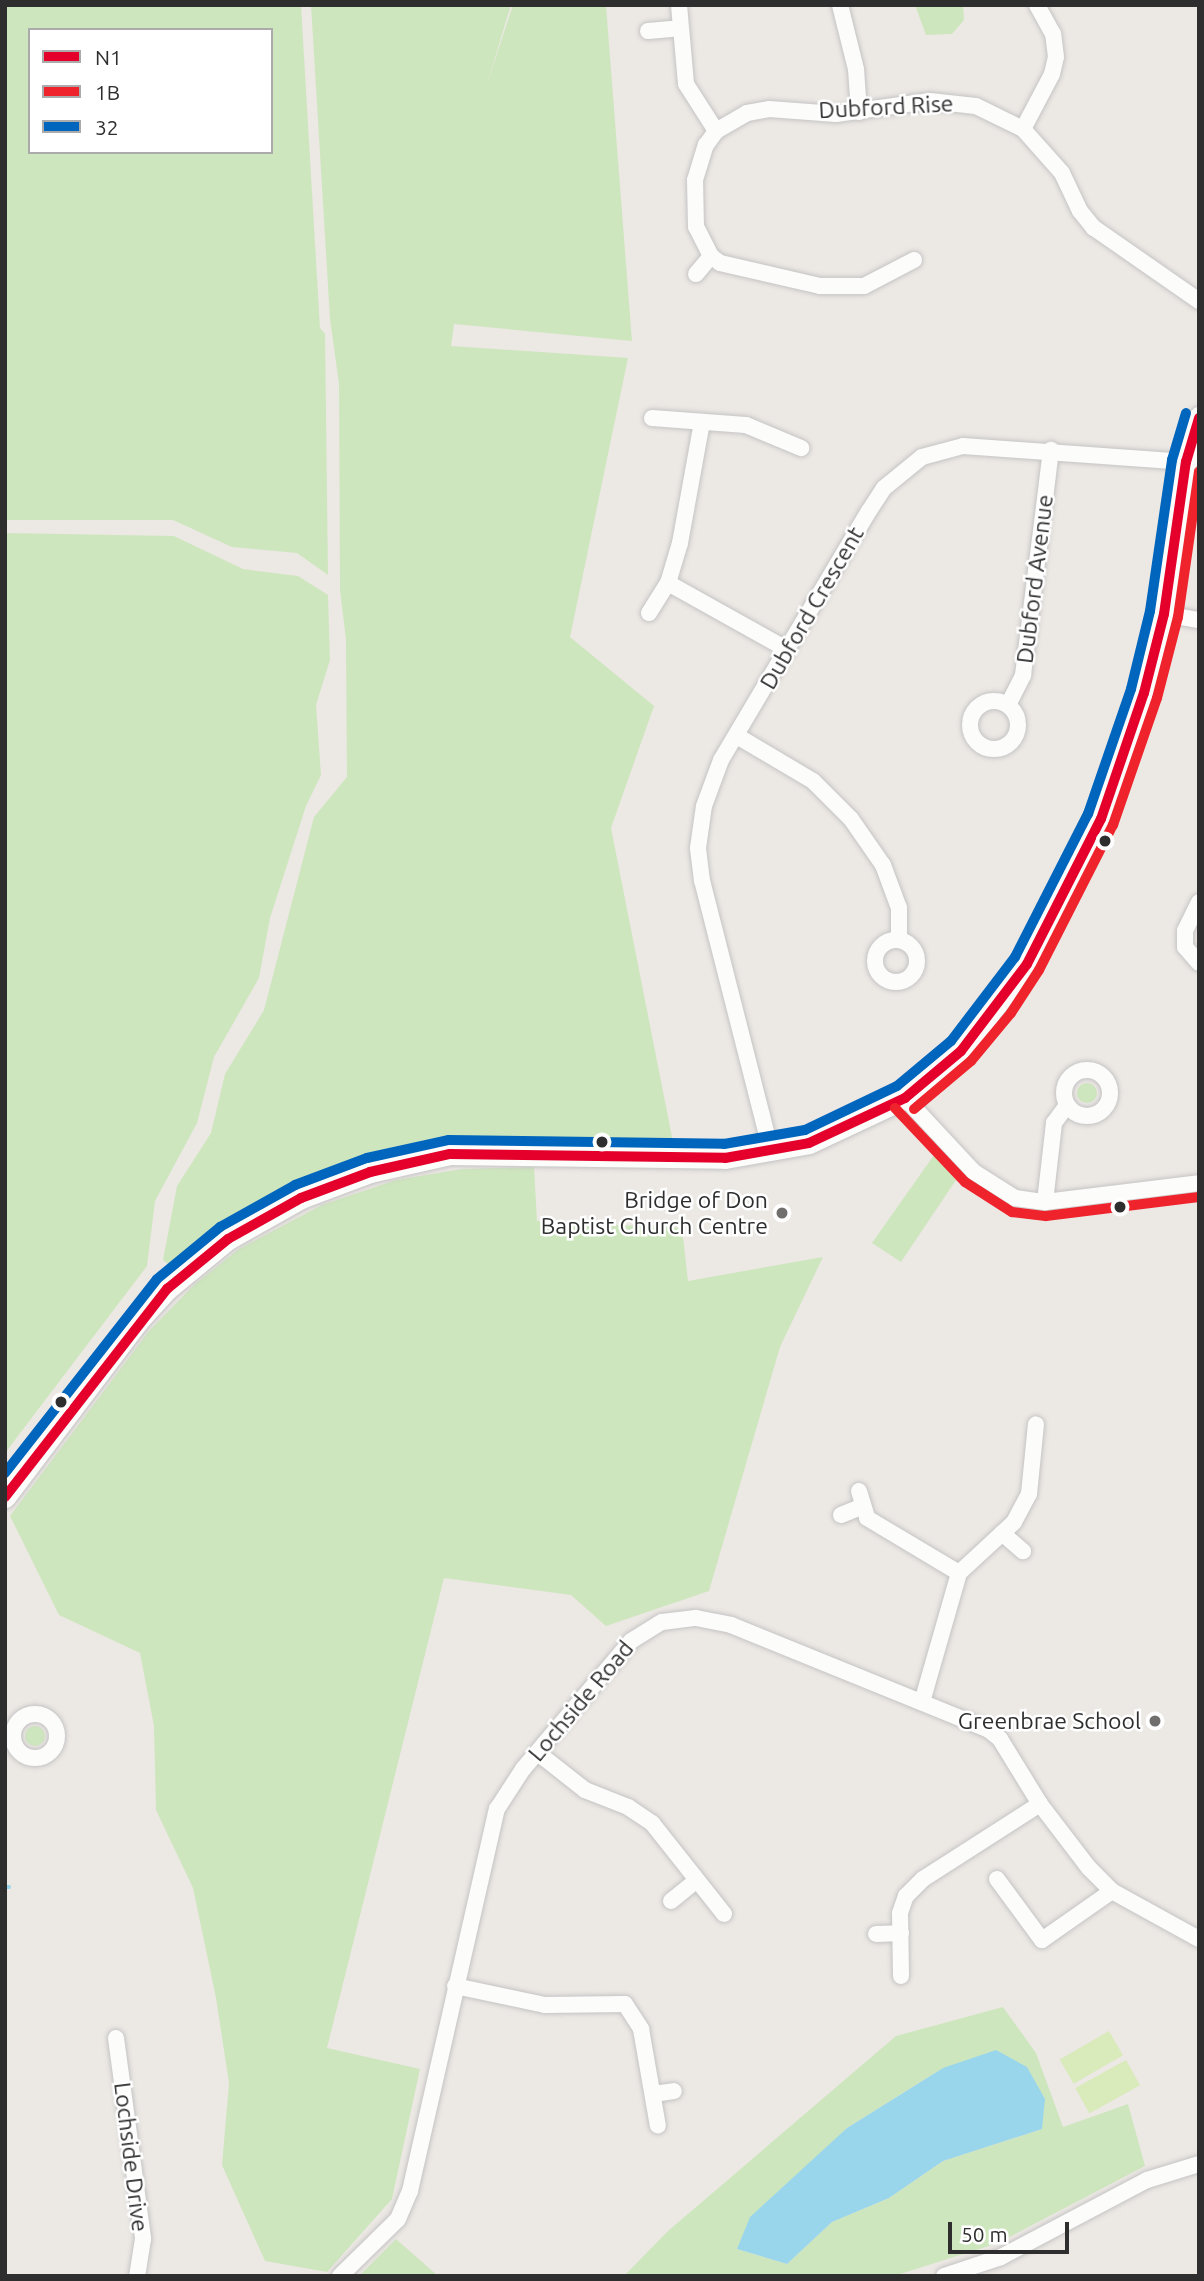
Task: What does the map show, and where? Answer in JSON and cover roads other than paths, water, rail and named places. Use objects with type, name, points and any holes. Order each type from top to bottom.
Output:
[{"type":"street","points":[[680,5],[686,84],[716,131],[700,162],[694,199],[696,228],[711,256],[732,266],[820,286],[864,286],[914,260]]},
{"type":"street","points":[[840,5],[856,69],[859,112]]},
{"type":"street","points":[[1023,129],[1052,75],[1056,57],[1053,34],[1037,5]]},
{"type":"street","points":[[648,31],[680,28]]},
{"type":"street","name":"Dubford Rise","points":[[716,131],[747,113],[769,109],[859,112],[954,102],[976,106],[1023,129],[1062,173],[1080,211],[1094,228],[1199,301]]},
{"type":"street","points":[[696,274],[711,256]]},
{"type":"street","points":[[5,1497],[138,1321],[167,1289],[228,1239],[328,1186],[450,1154],[676,1159],[771,1151],[850,1127],[905,1098],[961,1051],[1032,954],[1101,819],[1144,693],[1164,614],[1186,462],[1199,416]]},
{"type":"street","points":[[652,418],[746,425],[782,436],[802,448]]},
{"type":"street","points":[[782,436],[789,420]]},
{"type":"street","points":[[649,613],[668,583],[689,507],[702,422]]},
{"type":"street","name":"Dubford Crescent","points":[[771,1151],[702,881],[698,848],[709,787],[869,511],[901,471],[922,457],[963,446],[1051,450],[1186,462]]},
{"type":"street","name":"Dubford Avenue","points":[[1008,705],[1023,675],[1051,450]]},
{"type":"street","points":[[668,583],[788,650]]},
{"type":"street","points":[[1164,614],[1199,620]]},
{"type":"street","points":[[737,736],[813,781],[851,818],[883,865],[899,908],[900,940]]},
{"type":"street","points":[[1199,902],[1185,931],[1185,947],[1199,963]]},
{"type":"street","points":[[905,1098],[974,1172],[1015,1198],[1045,1202],[1199,1183]]},
{"type":"street","points":[[1045,1202],[1054,1123],[1067,1105]]},
{"type":"street","points":[[922,1702],[959,1573],[1002,1533],[1029,1494],[1036,1424]]},
{"type":"street","points":[[841,1516],[861,1499],[867,1518],[882,1530],[959,1573]]},
{"type":"street","points":[[1002,1533],[1023,1551]]},
{"type":"street","name":"Lochside Road","points":[[340,2276],[384,2234],[404,2207],[490,1827],[507,1789],[643,1630],[680,1619],[731,1625],[989,1730],[1000,1739],[1040,1804],[1089,1868],[1112,1891],[1199,1939]]},
{"type":"street","points":[[538,1753],[585,1790],[640,1813],[724,1914]]},
{"type":"street","points":[[901,1976],[902,1902],[910,1891],[1040,1804]]},
{"type":"street","points":[[997,1879],[1042,1940],[1112,1891]]},
{"type":"street","points":[[671,1901],[696,1881]]},
{"type":"street","points":[[876,1934],[901,1933]]},
{"type":"street","points":[[455,1986],[545,2005],[625,2004],[641,2029],[658,2126]]},
{"type":"street","name":"Lochside Drive","points":[[116,2039],[143,2239],[137,2276]]},
{"type":"street","points":[[653,2094],[674,2091]]},
{"type":"street","points":[[944,2276],[1001,2257],[1147,2180],[1199,2164]]},
{"type":"water","points":[[996,2050],[1027,2067],[1045,2099],[1042,2129],[943,2161],[889,2198],[832,2222],[787,2264],[737,2249],[750,2217],[847,2128],[943,2068]]},
{"type":"place","name":"Bridge of Don Baptist Church Centre","points":[[782,1213]]},
{"type":"place","name":"Greenbrae School","points":[[1155,1721]]}]
